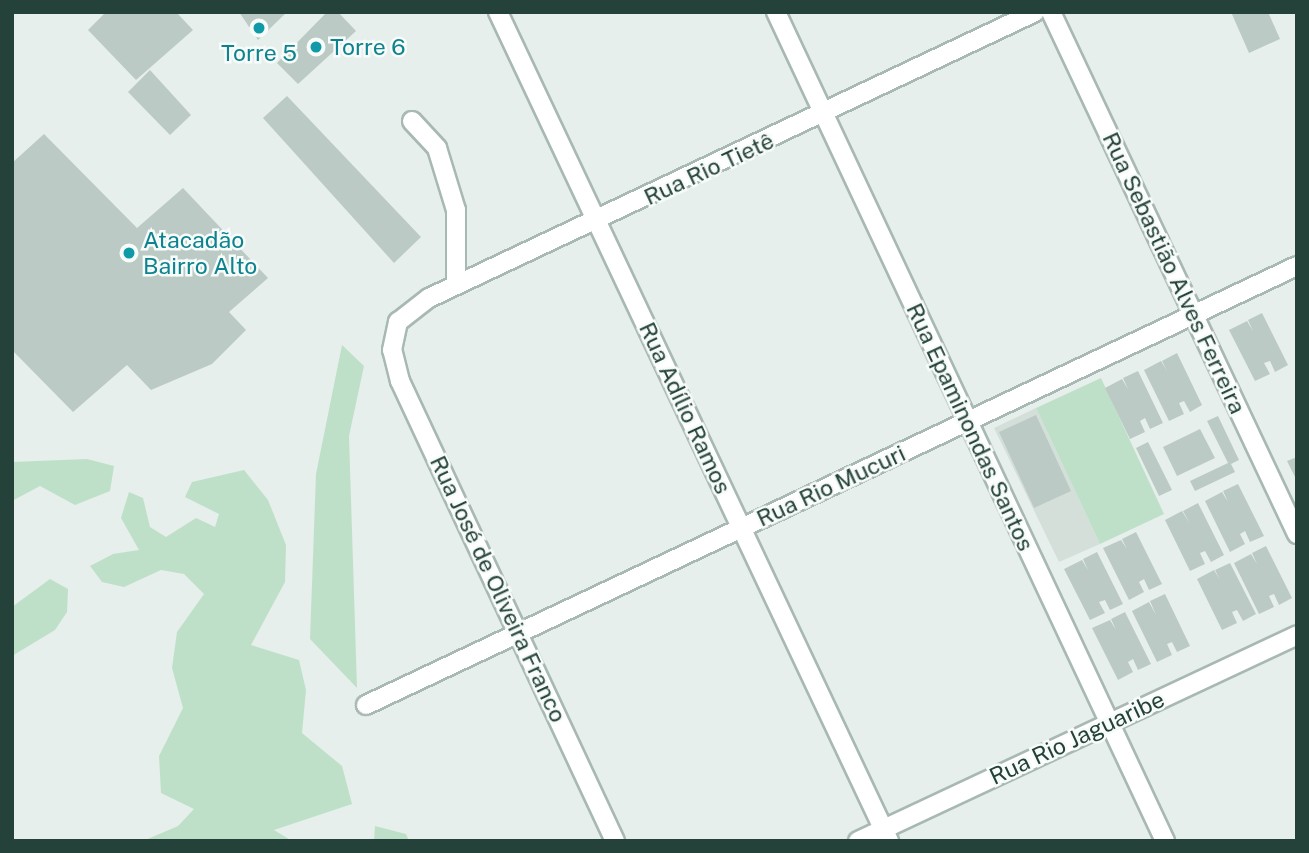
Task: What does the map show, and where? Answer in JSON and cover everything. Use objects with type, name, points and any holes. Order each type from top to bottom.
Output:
[{"type":"street","name":"Rua Adílio Ramos","points":[[498,12],[886,835]]},
{"type":"street","name":"Rua Epaminondas Santos","points":[[776,12],[1165,841]]},
{"type":"street","name":"Rua Rio Tietê","points":[[392,335],[416,305],[824,115],[1035,12]]},
{"type":"street","name":"Rua Sebastião Alves Ferreira","points":[[1051,12],[1297,534]]},
{"type":"street","points":[[412,121],[437,148],[456,210],[456,285]]},
{"type":"street","name":"Rua Rio Mucuri","points":[[366,705],[1297,266]]},
{"type":"street","name":"Rua José de Oliveira Franco","points":[[392,335],[400,381],[615,841]]},
{"type":"street","name":"Rua Rio Jaguaribe","points":[[858,841],[886,835],[1110,723],[1297,635]]},
{"type":"shaded area","points":[[1036,408],[1100,544],[1059,562],[994,428]]},
{"type":"green space","points":[[342,345],[364,366],[349,436],[357,688],[310,639],[316,474]]},
{"type":"green space","points":[[1101,378],[1164,514],[1100,544],[1036,408]]},
{"type":"green space","points":[[87,459],[114,466],[110,491],[75,505],[40,486],[12,501],[12,462]]},
{"type":"green space","points":[[244,470],[268,500],[286,545],[285,582],[251,645],[299,660],[306,690],[302,733],[342,766],[352,804],[274,830],[292,841],[143,841],[178,826],[194,809],[161,793],[159,756],[183,708],[172,668],[177,632],[204,594],[184,574],[161,570],[124,587],[102,582],[90,566],[113,554],[139,550],[121,518],[129,492],[143,498],[150,527],[166,537],[196,518],[215,527],[219,514],[185,497],[192,482]]},
{"type":"green space","points":[[50,579],[68,589],[67,612],[55,630],[12,656],[12,607]]},
{"type":"green space","points":[[375,826],[406,834],[409,841],[374,841]]},
{"type":"building","points":[[106,12],[176,12],[193,30],[136,80],[88,30]]},
{"type":"building","name":"Torre 5","points":[[239,12],[287,12],[258,40]]},
{"type":"building","name":"Torre 6","points":[[327,12],[338,12],[356,31],[298,84],[277,63]]},
{"type":"building","points":[[1231,12],[1268,12],[1280,39],[1249,53]]},
{"type":"building","points":[[150,70],[191,115],[170,135],[128,92]]},
{"type":"building","points":[[287,96],[421,237],[394,263],[263,118]]},
{"type":"building","name":"Atacadão Bairro Alto","points":[[44,134],[137,228],[183,188],[268,278],[229,312],[246,330],[212,364],[151,390],[127,365],[73,412],[12,350],[12,163]]},
{"type":"building","points":[[1262,313],[1288,365],[1275,372],[1270,361],[1264,363],[1270,374],[1255,381],[1229,330],[1247,321],[1253,331],[1248,320]]},
{"type":"building","points":[[1177,353],[1202,405],[1190,412],[1184,401],[1179,403],[1184,414],[1169,421],[1144,370],[1161,361],[1167,371],[1162,361]]},
{"type":"building","points":[[1138,371],[1163,423],[1150,429],[1145,418],[1140,421],[1145,432],[1130,439],[1105,388],[1122,379],[1128,389],[1123,378]]},
{"type":"building","points":[[1036,415],[1071,491],[1034,508],[999,432]]},
{"type":"building","points":[[1218,416],[1239,460],[1231,464],[1235,472],[1195,491],[1190,481],[1228,463],[1207,421]]},
{"type":"building","points":[[1200,429],[1215,458],[1177,476],[1163,447]]},
{"type":"building","points":[[1148,442],[1172,490],[1159,496],[1136,448]]},
{"type":"building","points":[[1297,457],[1297,481],[1287,461]]},
{"type":"building","points":[[1238,484],[1264,536],[1250,542],[1245,531],[1240,534],[1245,544],[1230,552],[1205,501],[1222,492],[1228,502],[1223,491]]},
{"type":"building","points":[[1198,503],[1224,555],[1211,562],[1205,551],[1200,553],[1205,564],[1190,571],[1165,520],[1182,511],[1190,524],[1183,511]]},
{"type":"building","points":[[1136,532],[1162,584],[1149,590],[1144,579],[1139,582],[1144,592],[1129,600],[1103,548],[1121,540],[1127,549],[1122,539]]},
{"type":"building","points":[[1266,546],[1292,598],[1279,605],[1274,594],[1269,596],[1274,607],[1259,614],[1234,563],[1251,554],[1257,564],[1252,553]]},
{"type":"building","points":[[1097,552],[1123,604],[1110,610],[1105,600],[1099,602],[1105,613],[1090,620],[1064,569],[1082,560],[1088,570],[1083,559]]},
{"type":"building","points":[[1230,563],[1256,614],[1243,621],[1237,610],[1232,612],[1237,623],[1222,630],[1197,579],[1214,570],[1220,580],[1215,570]]},
{"type":"building","points":[[1165,594],[1190,646],[1177,652],[1172,642],[1167,644],[1172,655],[1157,662],[1132,611],[1149,602],[1156,615],[1150,601]]},
{"type":"building","points":[[1125,612],[1151,664],[1138,670],[1133,659],[1128,662],[1133,672],[1118,680],[1092,628],[1110,620],[1116,630],[1111,619]]},
{"type":"place","name":"Torre 5","points":[[259,28]]},
{"type":"place","name":"Torre 6","points":[[316,47]]},
{"type":"place","name":"Atacadão Bairro Alto","points":[[129,253]]}]
